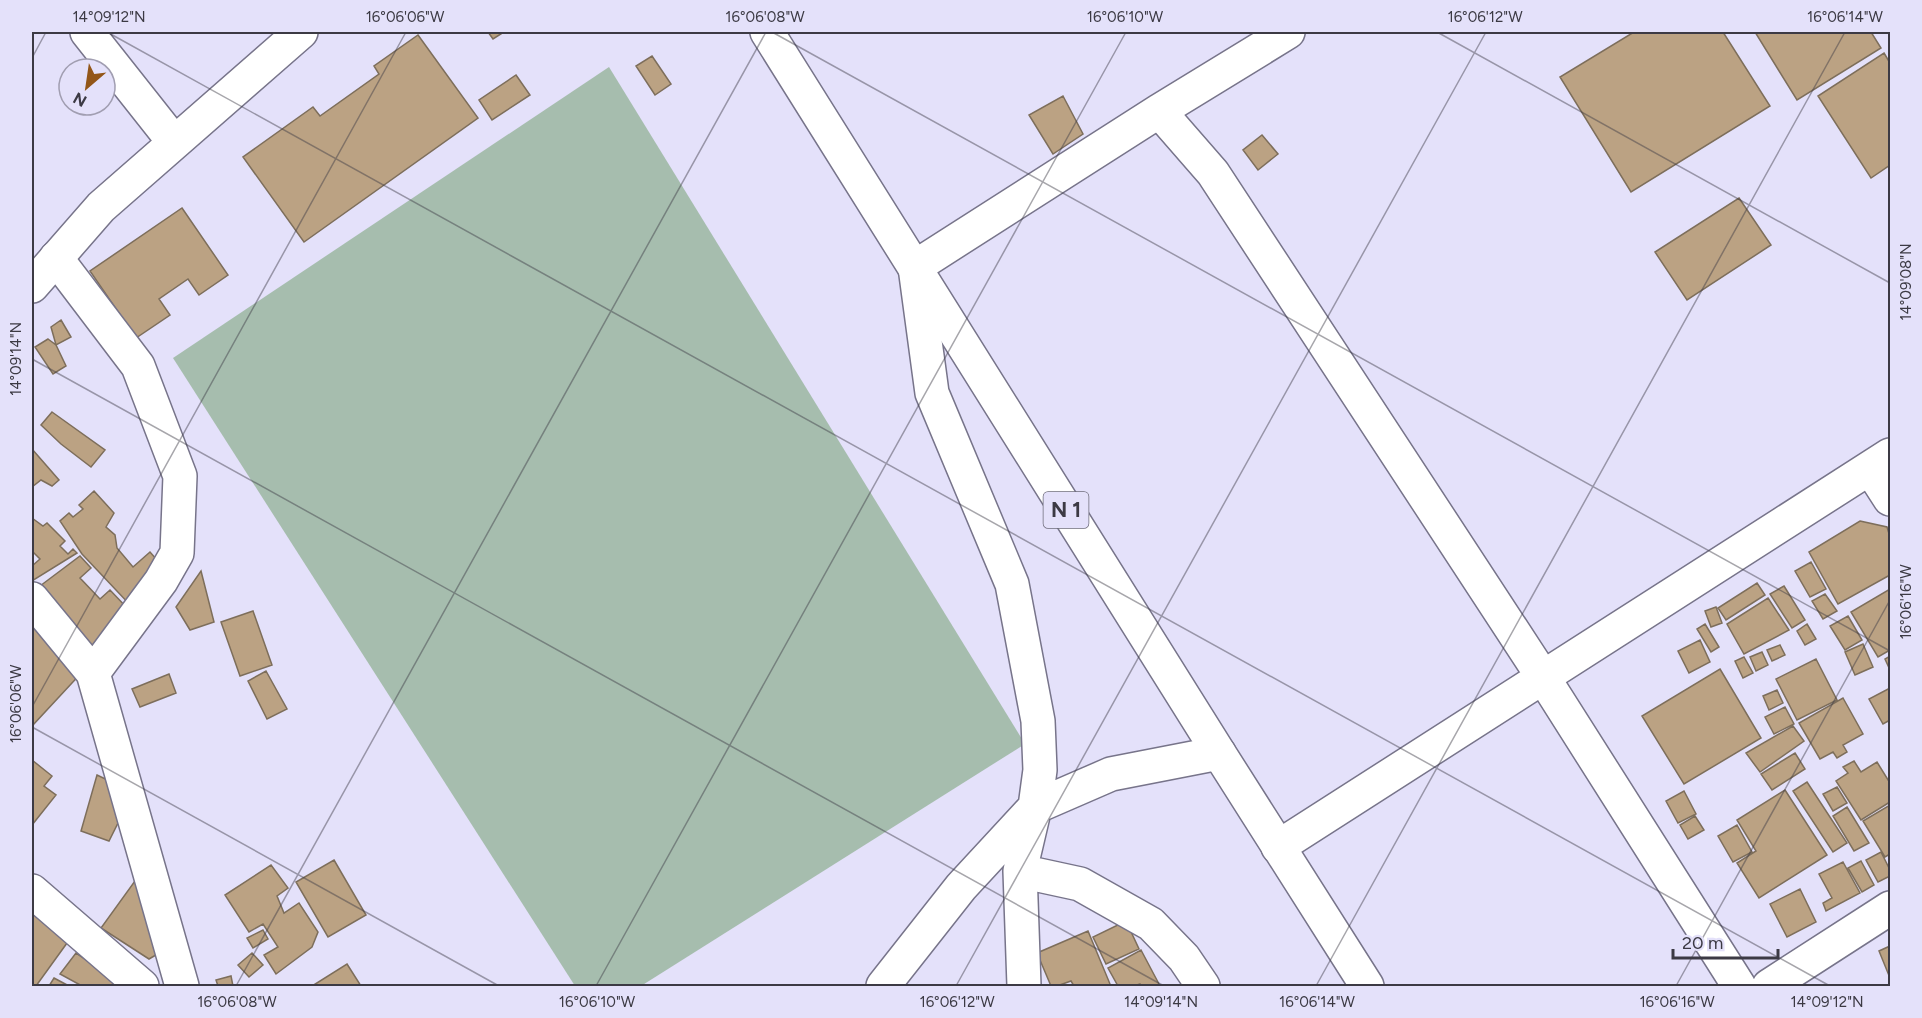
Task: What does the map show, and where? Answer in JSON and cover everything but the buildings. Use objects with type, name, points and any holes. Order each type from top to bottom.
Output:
[{"type":"main road","points":[[87,32],[174,142]]},
{"type":"main road","points":[[32,286],[102,207],[301,32]]},
{"type":"main road","name":"N 1","points":[[767,32],[1367,987]]},
{"type":"main road","points":[[1024,987],[1020,871],[1035,807],[1040,770],[1038,721],[1012,584],[932,393],[915,267],[1159,111],[1288,32]]},
{"type":"main road","points":[[1159,111],[1213,173],[1543,678],[1739,987]]},
{"type":"main road","points":[[56,258],[138,366],[180,476],[177,553],[161,581],[93,673]]},
{"type":"main road","points":[[1278,847],[1880,462],[1890,500]]},
{"type":"main road","points":[[32,599],[93,673],[182,987]]},
{"type":"main road","points":[[883,987],[961,886],[1035,807],[1111,774],[1219,753]]},
{"type":"main road","points":[[1020,871],[1080,884],[1151,924],[1184,958],[1203,987]]},
{"type":"main road","points":[[32,891],[142,987]]},
{"type":"main road","points":[[1769,987],[1890,909]]},
{"type":"green space","points":[[609,67],[1025,744],[641,986],[575,986],[173,358]]}]
